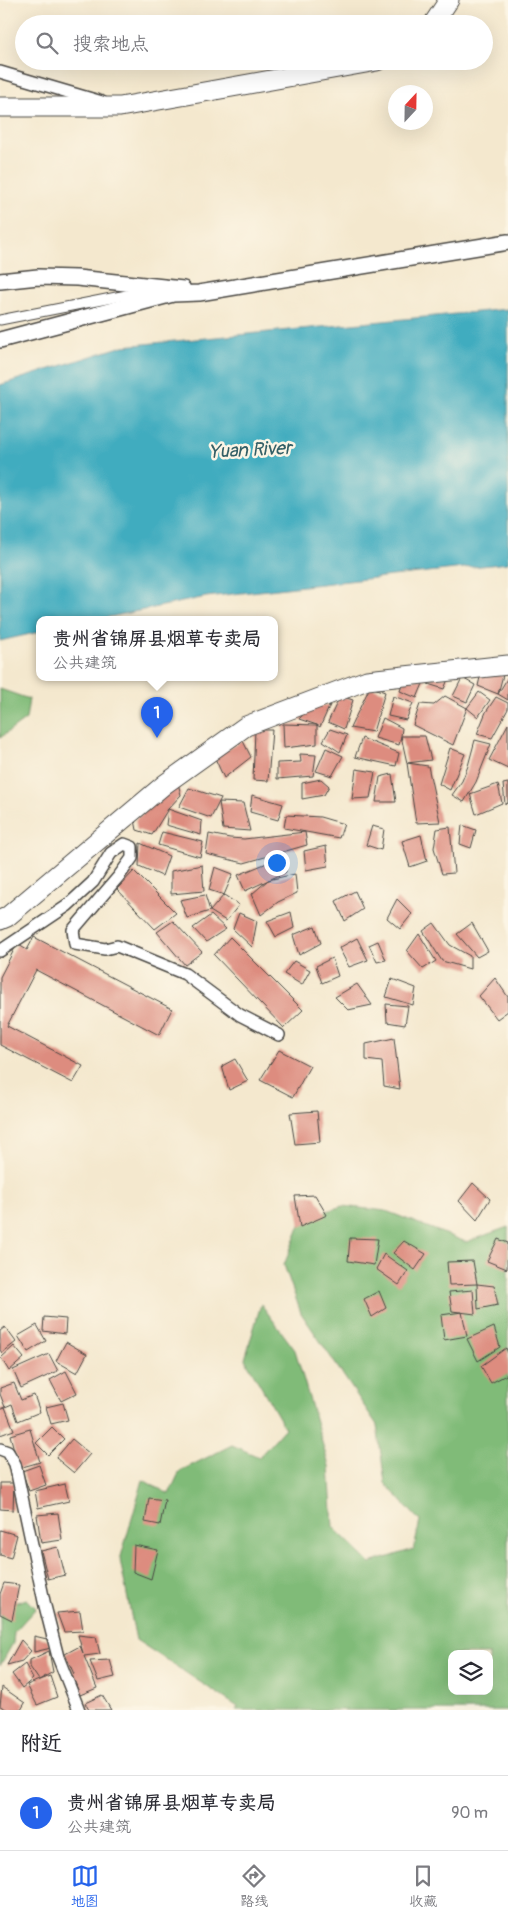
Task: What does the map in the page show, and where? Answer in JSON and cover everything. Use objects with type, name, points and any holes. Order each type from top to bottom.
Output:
[{"type":"main road","points":[[439,15],[449,0]]},
{"type":"main road","points":[[0,107],[120,107],[327,70]]},
{"type":"main road","points":[[2,922],[165,784],[246,726],[367,680],[508,665]]},
{"type":"street","points":[[0,72],[120,107]]},
{"type":"street","points":[[0,340],[173,294],[199,293],[508,242]]},
{"type":"street","points":[[0,281],[38,277],[77,278],[169,286],[199,293]]},
{"type":"street","points":[[0,320],[169,286]]},
{"type":"street","points":[[0,951],[67,906],[93,882],[111,853],[124,844],[132,847],[132,858],[119,876],[72,930],[76,944],[105,949],[117,946],[184,974],[240,1014],[279,1035]]},
{"type":"street","points":[[0,1449],[8,1452],[15,1464],[45,1606],[58,1657],[78,1710]]},
{"type":"green space","points":[[0,689],[29,699],[26,719],[0,738]]},
{"type":"green space","points":[[342,1206],[386,1211],[466,1242],[508,1227],[508,1710],[236,1710],[238,1707],[136,1640],[120,1560],[143,1480],[169,1494],[180,1471],[232,1445],[259,1457],[285,1428],[245,1359],[261,1304],[295,1350],[329,1466],[333,1527],[370,1563],[414,1549],[420,1521],[385,1483],[377,1425],[301,1313],[284,1265],[302,1220]]},
{"type":"green space","points":[[27,1599],[36,1608],[14,1632],[13,1643],[0,1666],[0,1607]]},
{"type":"water","name":"Yuan River","points":[[508,309],[508,563],[206,597],[114,616],[36,616],[36,633],[0,641],[0,385],[123,346]]},
{"type":"building","points":[[481,673],[503,675],[498,694],[478,686]]},
{"type":"building","points":[[433,677],[449,677],[444,689],[428,684]]},
{"type":"building","points":[[508,677],[508,700],[498,694]]},
{"type":"building","points":[[462,678],[475,685],[467,702],[453,696]]},
{"type":"building","points":[[425,679],[417,698],[400,691],[404,680]]},
{"type":"building","points":[[370,687],[385,692],[373,732],[350,728]]},
{"type":"building","points":[[479,692],[490,700],[478,717],[467,708]]},
{"type":"building","points":[[340,696],[353,700],[344,729],[328,722]]},
{"type":"building","points":[[393,696],[413,703],[406,720],[388,716]]},
{"type":"building","points":[[445,696],[467,708],[453,745],[413,725],[420,704],[434,705]]},
{"type":"building","points":[[496,697],[508,703],[508,709],[492,738],[477,734],[486,712]]},
{"type":"building","points":[[330,705],[320,727],[299,719],[311,706]]},
{"type":"building","points":[[383,718],[402,728],[399,745],[375,738]]},
{"type":"building","points":[[283,724],[317,725],[317,744],[284,748]]},
{"type":"building","points":[[508,724],[508,769],[489,760]]},
{"type":"building","points":[[330,729],[347,735],[340,752],[323,741]]},
{"type":"building","points":[[255,730],[272,730],[268,781],[253,780]]},
{"type":"building","points":[[401,736],[425,736],[431,760],[407,763]]},
{"type":"building","points":[[362,738],[399,753],[396,766],[355,757]]},
{"type":"building","points":[[475,740],[491,744],[476,782],[464,802],[452,795],[462,781]]},
{"type":"building","points":[[243,741],[251,757],[224,778],[214,756]]},
{"type":"building","points":[[326,748],[343,756],[332,776],[316,771]]},
{"type":"building","points":[[450,748],[465,754],[450,790],[439,784]]},
{"type":"building","points":[[300,754],[316,755],[313,776],[277,779],[277,763],[301,762]]},
{"type":"building","points":[[407,763],[428,766],[440,822],[416,823]]},
{"type":"building","points":[[356,769],[375,772],[370,798],[352,799]]},
{"type":"building","points":[[392,774],[396,802],[376,802],[380,777]]},
{"type":"building","points":[[321,779],[329,786],[324,795],[302,799],[302,783]]},
{"type":"building","points":[[178,783],[181,795],[168,809],[152,835],[137,830],[135,820]]},
{"type":"building","points":[[508,783],[508,803],[505,804],[503,784]]},
{"type":"building","points":[[498,784],[502,803],[476,814],[470,794]]},
{"type":"building","points":[[189,788],[221,798],[211,818],[179,807]]},
{"type":"building","points":[[252,795],[283,804],[278,820],[250,812]]},
{"type":"building","points":[[219,802],[243,803],[250,831],[223,829]]},
{"type":"building","points":[[168,809],[202,821],[201,835],[166,825]]},
{"type":"building","points":[[286,815],[320,817],[344,824],[339,838],[284,828]]},
{"type":"building","points":[[462,825],[476,830],[471,848],[460,844]]},
{"type":"building","points":[[372,826],[384,829],[381,850],[366,845]]},
{"type":"building","points":[[450,827],[454,873],[442,874],[434,848],[437,829]]},
{"type":"building","points":[[162,832],[203,842],[200,857],[158,845]]},
{"type":"building","points":[[305,832],[307,845],[244,863],[206,854],[209,834],[244,839]]},
{"type":"building","points":[[421,835],[427,861],[410,867],[402,841]]},
{"type":"building","points":[[140,843],[169,856],[162,876],[139,866]]},
{"type":"building","points":[[326,846],[328,866],[306,870],[304,851]]},
{"type":"building","points":[[284,856],[286,872],[245,891],[238,875]]},
{"type":"building","points":[[202,865],[204,891],[171,894],[171,871]]},
{"type":"building","points":[[215,867],[233,874],[224,895],[209,890]]},
{"type":"building","points":[[134,871],[176,913],[155,929],[117,889]]},
{"type":"building","points":[[295,874],[297,893],[278,902],[261,915],[252,894],[268,880]]},
{"type":"building","points":[[355,891],[363,909],[345,921],[336,901]]},
{"type":"building","points":[[205,895],[210,911],[187,918],[180,900]]},
{"type":"building","points":[[224,895],[239,905],[226,921],[210,911]]},
{"type":"building","points":[[397,899],[412,914],[400,929],[387,918]]},
{"type":"building","points":[[291,912],[294,928],[276,937],[267,921]]},
{"type":"building","points":[[239,913],[257,921],[252,947],[233,929]]},
{"type":"building","points":[[211,915],[226,929],[206,942],[193,928]]},
{"type":"building","points":[[173,921],[202,952],[185,965],[157,932]]},
{"type":"building","points":[[434,923],[450,945],[470,956],[470,969],[442,961],[423,931]]},
{"type":"building","points":[[472,923],[488,951],[477,957],[457,934]]},
{"type":"building","points":[[315,926],[321,943],[299,955],[293,935]]},
{"type":"building","points":[[419,934],[436,961],[423,969],[407,951]]},
{"type":"building","points":[[34,937],[172,1009],[159,1035],[36,970],[7,1026],[83,1066],[73,1083],[0,1045],[0,977],[17,944],[27,950]]},
{"type":"building","points":[[230,937],[303,1010],[284,1028],[214,955]]},
{"type":"building","points":[[357,938],[368,960],[349,967],[339,948]]},
{"type":"building","points":[[378,941],[386,960],[377,962],[369,945]]},
{"type":"building","points":[[332,958],[338,976],[322,983],[316,966]]},
{"type":"building","points":[[294,961],[310,970],[302,985],[284,974]]},
{"type":"building","points":[[495,978],[508,997],[508,1011],[497,1019],[479,996]]},
{"type":"building","points":[[392,979],[416,988],[413,1005],[386,997]]},
{"type":"building","points":[[357,984],[372,1005],[348,1010],[335,997]]},
{"type":"building","points":[[386,1004],[408,1006],[405,1025],[387,1022]]},
{"type":"building","points":[[394,1038],[400,1089],[384,1086],[382,1062],[366,1060],[366,1044]]},
{"type":"building","points":[[279,1050],[310,1066],[293,1097],[260,1080]]},
{"type":"building","points":[[235,1059],[248,1081],[229,1090],[222,1066]]},
{"type":"building","points":[[317,1111],[320,1142],[295,1144],[290,1113]]},
{"type":"building","points":[[473,1183],[490,1199],[477,1220],[459,1201]]},
{"type":"building","points":[[315,1195],[327,1215],[300,1227],[295,1196]]},
{"type":"building","points":[[350,1238],[378,1239],[374,1265],[348,1261]]},
{"type":"building","points":[[498,1239],[508,1243],[507,1269],[487,1261]]},
{"type":"building","points":[[404,1241],[426,1254],[415,1270],[393,1253]]},
{"type":"building","points":[[384,1254],[408,1271],[399,1285],[376,1269]]},
{"type":"building","points":[[473,1261],[477,1284],[449,1285],[447,1262]]},
{"type":"building","points":[[477,1284],[494,1286],[498,1305],[478,1309]]},
{"type":"building","points":[[473,1290],[475,1314],[452,1311],[449,1292]]},
{"type":"building","points":[[379,1291],[386,1308],[372,1317],[364,1299]]},
{"type":"building","points":[[462,1312],[467,1336],[444,1340],[441,1315]]},
{"type":"building","points":[[44,1317],[66,1319],[65,1334],[43,1331]]},
{"type":"building","points":[[37,1325],[46,1341],[28,1352],[18,1336]]},
{"type":"building","points":[[5,1327],[16,1342],[2,1353],[0,1350],[0,1331]]},
{"type":"building","points":[[494,1327],[500,1347],[478,1361],[467,1339]]},
{"type":"building","points":[[66,1342],[87,1354],[77,1373],[56,1361]]},
{"type":"building","points":[[14,1346],[24,1358],[9,1371],[1,1358]]},
{"type":"building","points":[[506,1348],[508,1353],[508,1374],[491,1383],[481,1366]]},
{"type":"building","points":[[49,1354],[58,1371],[21,1388],[13,1370]]},
{"type":"building","points":[[66,1371],[77,1393],[61,1401],[50,1380]]},
{"type":"building","points":[[14,1383],[21,1400],[34,1395],[40,1412],[18,1421],[12,1404],[5,1407],[0,1394],[0,1388]]},
{"type":"building","points":[[63,1403],[68,1420],[51,1424],[46,1407]]},
{"type":"building","points":[[5,1407],[14,1430],[0,1435],[0,1409]]},
{"type":"building","points":[[52,1427],[64,1439],[48,1455],[36,1443]]},
{"type":"building","points":[[30,1429],[40,1462],[19,1468],[10,1435]]},
{"type":"building","points":[[72,1439],[90,1454],[74,1473],[56,1458]]},
{"type":"building","points":[[39,1465],[46,1485],[29,1491],[22,1471]]},
{"type":"building","points":[[0,1483],[14,1483],[13,1510],[0,1509]]},
{"type":"building","points":[[65,1484],[69,1501],[38,1508],[35,1491]]},
{"type":"building","points":[[149,1498],[165,1500],[160,1525],[145,1522]]},
{"type":"building","points":[[58,1513],[62,1540],[41,1543],[37,1515]]},
{"type":"building","points":[[0,1530],[17,1535],[11,1558],[0,1555]]},
{"type":"building","points":[[134,1545],[158,1550],[151,1579],[133,1572]]},
{"type":"building","points":[[58,1547],[65,1575],[48,1579],[41,1551]]},
{"type":"building","points":[[4,1583],[19,1585],[12,1620],[0,1614],[0,1594]]},
{"type":"building","points":[[80,1611],[83,1631],[64,1632],[57,1613]]},
{"type":"building","points":[[78,1635],[96,1637],[100,1654],[84,1656],[97,1688],[80,1695],[72,1676],[74,1674],[65,1654],[80,1646],[83,1653]]},
{"type":"building","points":[[34,1636],[47,1639],[51,1648],[34,1652]]},
{"type":"building","points":[[21,1640],[31,1651],[22,1661],[7,1665]]},
{"type":"building","points":[[49,1651],[53,1672],[39,1680],[30,1667],[30,1660]]},
{"type":"building","points":[[110,1660],[115,1677],[98,1681],[90,1661]]},
{"type":"building","points":[[25,1664],[33,1679],[22,1688],[12,1674]]},
{"type":"building","points":[[50,1676],[57,1697],[37,1705],[27,1685]]},
{"type":"building","points":[[2,1687],[25,1703],[21,1710],[8,1710],[0,1706]]},
{"type":"building","points":[[102,1695],[111,1710],[89,1710],[85,1703]]},
{"type":"place","name":"贵州省锦屏县烟草专卖局","points":[[157,738]]}]
